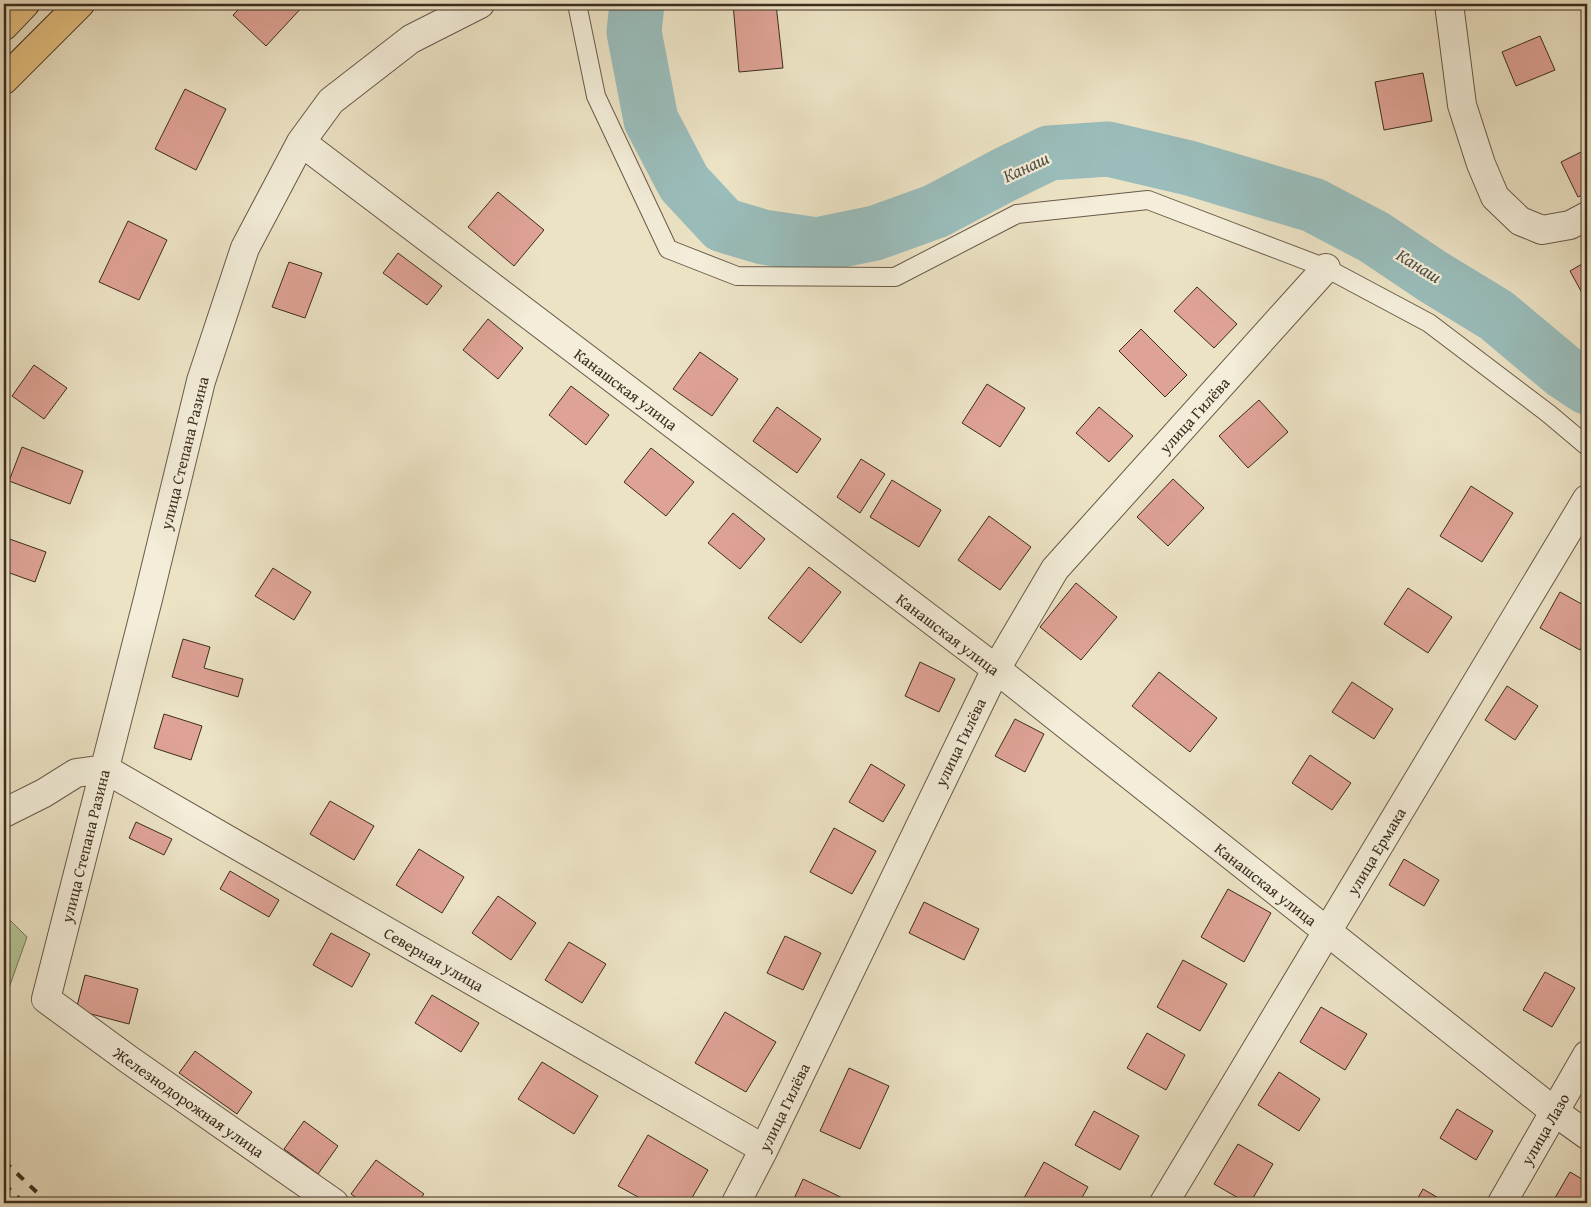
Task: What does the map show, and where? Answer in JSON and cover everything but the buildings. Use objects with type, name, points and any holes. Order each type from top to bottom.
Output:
[{"type":"main road","points":[[4,26],[26,4]]},
{"type":"main road","points":[[4,80],[80,4]]},
{"type":"street","name":"улица Степана Разина","points":[[46,999],[201,381],[245,248],[301,142],[331,101],[411,39],[480,4]]},
{"type":"street","points":[[1449,4],[1462,105],[1495,198],[1520,221],[1542,230],[1570,225],[1587,216]]},
{"type":"street","name":"Канашская улица","points":[[301,142],[996,670],[1554,1112],[1587,1135]]},
{"type":"street","name":"улица Гилёва","points":[[736,1203],[996,670],[1055,568],[1326,268]]},
{"type":"street","name":"улица Ермака","points":[[1164,1203],[1587,499]]},
{"type":"street","points":[[4,814],[44,793],[76,773],[105,769]]},
{"type":"street","name":"Северная улица","points":[[105,769],[764,1148]]},
{"type":"street","name":"Железнодорожная улица","points":[[46,999],[128,1059],[334,1203]]},
{"type":"street","name":"улица Лазо","points":[[1502,1203],[1587,1055]]},
{"type":"lane","points":[[577,4],[596,96],[668,249],[737,276],[894,276],[1017,214],[1148,200],[1326,268],[1429,322],[1549,414],[1587,446]]},
{"type":"green space","points":[[4,919],[11,921],[27,937],[4,1002]]},
{"type":"waterway","name":"Канаш","points":[[637,4],[634,32],[651,120],[684,183],[723,225],[763,237],[817,245],[875,233],[936,211],[1049,153],[1108,149],[1189,168],[1313,205],[1374,237],[1432,276],[1496,315],[1563,371],[1587,387]]},
{"type":"railway","points":[[4,1161],[48,1203]]},
{"type":"railway","points":[[4,1184],[24,1203]]}]
